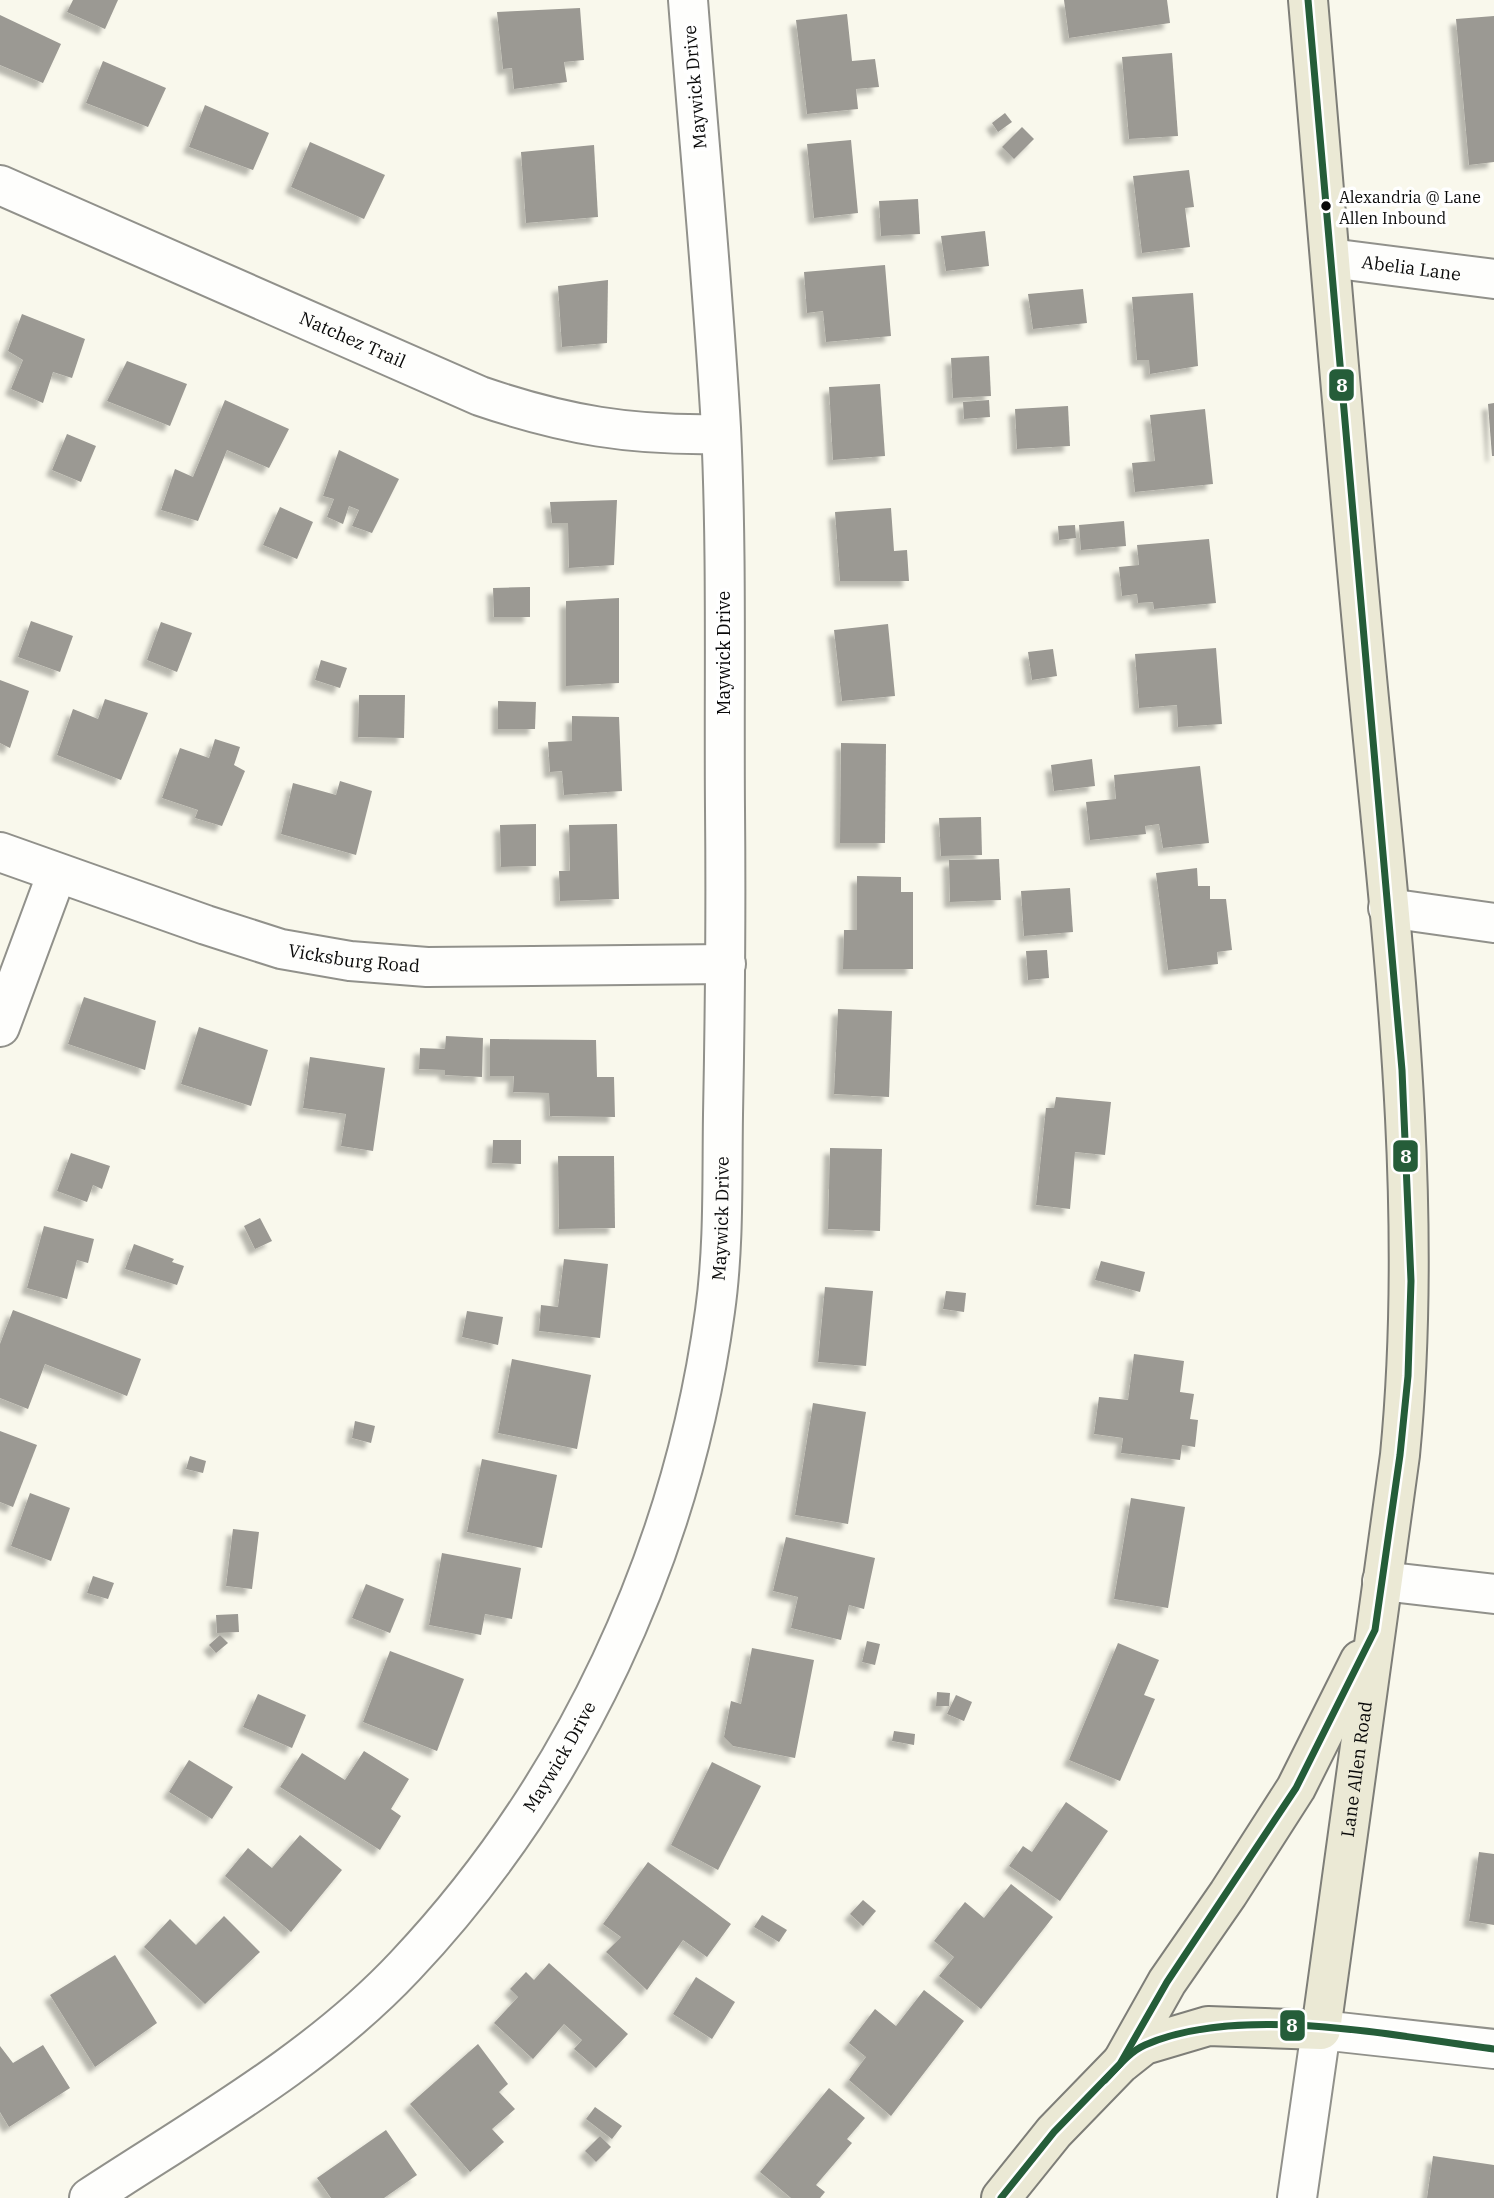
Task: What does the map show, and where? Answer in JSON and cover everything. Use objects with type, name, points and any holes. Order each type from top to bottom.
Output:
[{"type":"main road","name":"Lane Allen Road","points":[[1308,0],[1402,1070],[1411,1281],[1408,1376],[1321,2030]]},
{"type":"main road","points":[[1120,2064],[1167,1982],[1296,1788],[1375,1630]]},
{"type":"main road","points":[[1002,2198],[1054,2132],[1120,2064],[1144,2045],[1208,2026],[1321,2030]]},
{"type":"street","name":"Maywick Drive","points":[[89,2198],[291,2065],[355,2015],[405,1967],[460,1903],[509,1838],[559,1762],[595,1696],[656,1555],[686,1463],[703,1387],[717,1290],[726,964],[721,434],[688,0]]},
{"type":"street","name":"Natchez Trail","points":[[0,185],[480,396],[541,417],[595,427],[656,435],[721,434]]},
{"type":"street","name":"Abelia Lane","points":[[1330,258],[1494,279]]},
{"type":"street","name":"Vicksburg Road","points":[[0,852],[281,949],[351,961],[427,967],[726,964]]},
{"type":"street","points":[[0,1027],[57,873]]},
{"type":"street","points":[[1388,908],[1494,923]]},
{"type":"street","points":[[1382,1581],[1494,1594]]},
{"type":"street","points":[[1321,2030],[1494,2049]]},
{"type":"street","name":"Lane Allen Road","points":[[1297,2198],[1321,2030]]},
{"type":"building","points":[[73,0],[118,0],[105,29],[67,12]]},
{"type":"building","points":[[1064,0],[1167,0],[1170,23],[1069,38]]},
{"type":"building","points":[[580,8],[584,60],[564,62],[567,82],[514,89],[512,68],[503,69],[497,12]]},
{"type":"building","points":[[847,14],[852,61],[875,59],[879,87],[856,89],[858,109],[807,114],[796,20]]},
{"type":"building","points":[[0,15],[61,44],[43,83],[0,65]]},
{"type":"building","points":[[1494,16],[1494,162],[1469,165],[1456,19]]},
{"type":"building","points":[[1172,53],[1178,136],[1129,139],[1122,57]]},
{"type":"building","points":[[103,61],[166,88],[148,127],[86,103]]},
{"type":"building","points":[[205,105],[269,133],[253,170],[189,147]]},
{"type":"building","points":[[1005,113],[1012,122],[998,132],[992,123]]},
{"type":"building","points":[[1022,127],[1034,139],[1014,159],[1002,147]]},
{"type":"building","points":[[851,140],[858,213],[814,218],[807,144]]},
{"type":"building","points":[[310,142],[385,175],[364,219],[291,187]]},
{"type":"building","points":[[594,145],[598,217],[526,223],[521,152]]},
{"type":"building","points":[[1189,170],[1194,207],[1185,208],[1190,247],[1142,253],[1133,176]]},
{"type":"building","points":[[918,199],[920,234],[881,236],[879,201]]},
{"type":"building","points":[[985,231],[989,266],[946,271],[941,236]]},
{"type":"building","points":[[885,265],[891,336],[826,342],[823,311],[807,313],[804,272]]},
{"type":"building","points":[[608,280],[607,343],[562,347],[558,286]]},
{"type":"building","points":[[1083,289],[1087,323],[1033,329],[1028,294]]},
{"type":"building","points":[[1193,293],[1198,366],[1150,374],[1149,360],[1137,360],[1132,297]]},
{"type":"building","points":[[22,314],[85,339],[72,378],[53,372],[43,403],[11,389],[23,360],[8,351]]},
{"type":"building","points":[[989,356],[991,396],[953,398],[951,358]]},
{"type":"building","points":[[127,361],[187,384],[170,426],[107,401]]},
{"type":"building","points":[[880,384],[885,456],[833,460],[829,387]]},
{"type":"building","points":[[225,400],[289,429],[269,468],[227,450],[198,521],[161,510],[175,469],[193,477]]},
{"type":"building","points":[[989,400],[990,417],[964,419],[963,402]]},
{"type":"building","points":[[1494,403],[1494,456],[1492,456],[1488,404]]},
{"type":"building","points":[[1068,406],[1070,446],[1017,449],[1015,409]]},
{"type":"building","points":[[1205,409],[1213,484],[1135,492],[1132,463],[1155,461],[1150,415]]},
{"type":"building","points":[[67,434],[96,446],[81,482],[52,470]]},
{"type":"building","points":[[339,450],[399,479],[372,533],[352,526],[359,510],[349,506],[343,524],[327,517],[334,499],[323,496]]},
{"type":"building","points":[[617,500],[614,565],[569,568],[568,523],[552,523],[550,502]]},
{"type":"building","points":[[280,507],[313,522],[297,559],[263,545]]},
{"type":"building","points":[[891,508],[894,551],[907,550],[909,581],[840,581],[835,512]]},
{"type":"building","points":[[1124,521],[1126,546],[1081,550],[1079,525]]},
{"type":"building","points":[[1075,525],[1076,538],[1059,540],[1058,526]]},
{"type":"building","points":[[1209,539],[1216,603],[1154,609],[1153,602],[1138,603],[1137,594],[1122,596],[1119,567],[1139,565],[1137,545]]},
{"type":"building","points":[[530,587],[530,617],[494,617],[493,588]]},
{"type":"building","points":[[619,598],[619,683],[566,686],[566,601]]},
{"type":"building","points":[[31,621],[73,636],[60,672],[18,657]]},
{"type":"building","points":[[161,622],[192,633],[177,672],[147,660]]},
{"type":"building","points":[[888,624],[895,696],[842,701],[834,630]]},
{"type":"building","points":[[1216,648],[1222,724],[1178,727],[1177,705],[1139,708],[1135,654]]},
{"type":"building","points":[[1053,649],[1057,676],[1032,680],[1028,652]]},
{"type":"building","points":[[321,660],[347,668],[340,688],[315,680]]},
{"type":"building","points":[[0,680],[29,691],[10,748],[0,743]]},
{"type":"building","points":[[359,695],[405,695],[404,738],[358,737]]},
{"type":"building","points":[[105,699],[148,713],[121,780],[57,755],[73,709],[98,719]]},
{"type":"building","points":[[498,701],[536,702],[535,729],[498,729]]},
{"type":"building","points":[[572,716],[619,717],[622,791],[564,795],[562,771],[550,772],[548,742],[572,741]]},
{"type":"building","points":[[215,739],[240,747],[234,765],[245,771],[222,826],[195,818],[198,810],[162,798],[180,748],[209,758]]},
{"type":"building","points":[[841,743],[886,744],[885,843],[840,843]]},
{"type":"building","points":[[1092,759],[1095,786],[1054,791],[1051,765]]},
{"type":"building","points":[[1200,766],[1209,843],[1163,848],[1159,824],[1145,826],[1146,834],[1090,840],[1086,802],[1116,799],[1114,775]]},
{"type":"building","points":[[340,781],[372,791],[356,855],[281,834],[293,783],[336,795]]},
{"type":"building","points":[[981,817],[982,855],[941,856],[939,818]]},
{"type":"building","points":[[536,824],[536,866],[501,867],[500,825]]},
{"type":"building","points":[[617,824],[619,899],[560,901],[559,871],[570,871],[569,825]]},
{"type":"building","points":[[999,859],[1001,900],[950,902],[949,860]]},
{"type":"building","points":[[1197,868],[1198,886],[1210,886],[1210,899],[1226,899],[1232,950],[1217,952],[1218,964],[1168,970],[1156,873]]},
{"type":"building","points":[[857,876],[901,877],[901,892],[913,892],[913,969],[843,969],[844,930],[857,930]]},
{"type":"building","points":[[1070,888],[1073,932],[1024,936],[1021,891]]},
{"type":"building","points":[[1047,950],[1049,978],[1028,980],[1026,951]]},
{"type":"building","points":[[84,997],[156,1021],[145,1070],[68,1044]]},
{"type":"building","points":[[838,1009],[892,1011],[889,1097],[834,1094]]},
{"type":"building","points":[[199,1027],[268,1050],[251,1106],[181,1084]]},
{"type":"building","points":[[446,1036],[483,1038],[482,1077],[445,1075],[445,1070],[419,1069],[420,1048],[445,1049]]},
{"type":"building","points":[[490,1039],[596,1040],[597,1077],[614,1077],[615,1117],[550,1116],[549,1093],[513,1092],[514,1076],[490,1076]]},
{"type":"building","points":[[310,1057],[385,1068],[373,1151],[341,1146],[346,1114],[303,1108]]},
{"type":"building","points":[[1056,1097],[1111,1102],[1105,1155],[1075,1152],[1070,1209],[1036,1205],[1046,1108],[1054,1108]]},
{"type":"building","points":[[493,1140],[521,1140],[521,1164],[492,1163]]},
{"type":"building","points":[[830,1148],[882,1149],[880,1231],[828,1229]]},
{"type":"building","points":[[71,1153],[110,1166],[102,1189],[93,1185],[87,1202],[57,1191]]},
{"type":"building","points":[[558,1156],[614,1156],[615,1228],[559,1229]]},
{"type":"building","points":[[260,1218],[272,1241],[255,1249],[244,1226]]},
{"type":"building","points":[[44,1226],[94,1239],[88,1263],[77,1260],[67,1299],[27,1288]]},
{"type":"building","points":[[134,1244],[174,1259],[172,1262],[184,1266],[177,1285],[125,1269]]},
{"type":"building","points":[[564,1259],[608,1264],[600,1338],[539,1331],[541,1305],[558,1307]]},
{"type":"building","points":[[1101,1261],[1145,1272],[1140,1292],[1095,1280]]},
{"type":"building","points":[[825,1287],[873,1291],[866,1366],[818,1362]]},
{"type":"building","points":[[946,1291],[966,1293],[964,1312],[943,1309]]},
{"type":"building","points":[[13,1310],[141,1359],[127,1396],[45,1364],[28,1409],[0,1398],[0,1344]]},
{"type":"building","points":[[467,1311],[503,1317],[498,1345],[462,1337]]},
{"type":"building","points":[[1134,1354],[1184,1361],[1180,1392],[1194,1394],[1190,1419],[1198,1420],[1195,1447],[1182,1445],[1180,1460],[1121,1453],[1123,1438],[1094,1434],[1099,1397],[1128,1400]]},
{"type":"building","points":[[512,1359],[591,1375],[577,1449],[498,1433]]},
{"type":"building","points":[[813,1403],[866,1412],[848,1524],[795,1515]]},
{"type":"building","points":[[355,1421],[375,1426],[371,1443],[352,1438]]},
{"type":"building","points":[[0,1431],[37,1445],[13,1507],[0,1502]]},
{"type":"building","points":[[190,1456],[206,1461],[203,1473],[186,1469]]},
{"type":"building","points":[[482,1459],[557,1475],[542,1548],[467,1532]]},
{"type":"building","points":[[30,1493],[70,1508],[51,1561],[11,1546]]},
{"type":"building","points":[[1131,1498],[1185,1507],[1168,1608],[1114,1599]]},
{"type":"building","points":[[233,1529],[259,1532],[252,1589],[226,1586]]},
{"type":"building","points":[[786,1537],[875,1558],[864,1609],[849,1605],[841,1640],[791,1628],[798,1597],[773,1591]]},
{"type":"building","points":[[442,1553],[521,1568],[512,1619],[485,1614],[481,1635],[429,1625]]},
{"type":"building","points":[[93,1576],[114,1583],[108,1599],[87,1593]]},
{"type":"building","points":[[366,1584],[404,1599],[390,1633],[352,1618]]},
{"type":"building","points":[[238,1614],[239,1632],[217,1633],[216,1615]]},
{"type":"building","points":[[220,1635],[228,1643],[216,1653],[209,1645]]},
{"type":"building","points":[[867,1641],[880,1644],[875,1665],[862,1662]]},
{"type":"building","points":[[1118,1643],[1159,1660],[1144,1695],[1155,1699],[1120,1781],[1069,1760]]},
{"type":"building","points":[[752,1648],[814,1660],[795,1758],[733,1746],[724,1737],[731,1701],[741,1704]]},
{"type":"building","points":[[390,1651],[464,1679],[437,1751],[363,1722]]},
{"type":"building","points":[[937,1692],[950,1693],[949,1706],[936,1706]]},
{"type":"building","points":[[258,1694],[306,1715],[292,1748],[243,1727]]},
{"type":"building","points":[[956,1695],[972,1702],[964,1721],[947,1714]]},
{"type":"building","points":[[894,1731],[915,1734],[914,1745],[892,1741]]},
{"type":"building","points":[[364,1751],[409,1779],[391,1809],[401,1816],[380,1850],[280,1787],[302,1753],[345,1780]]},
{"type":"building","points":[[189,1760],[233,1787],[212,1819],[169,1792]]},
{"type":"building","points":[[712,1762],[761,1786],[718,1870],[671,1845]]},
{"type":"building","points":[[1066,1802],[1108,1831],[1060,1901],[1009,1866],[1023,1846],[1032,1852]]},
{"type":"building","points":[[300,1835],[342,1870],[291,1932],[225,1876],[248,1848],[272,1868]]},
{"type":"building","points":[[1479,1852],[1494,1854],[1494,1925],[1469,1921]]},
{"type":"building","points":[[648,1862],[731,1924],[707,1957],[683,1940],[647,1990],[606,1952],[621,1937],[603,1924]]},
{"type":"building","points":[[1011,1884],[1053,1917],[981,2009],[939,1976],[954,1957],[934,1941],[965,1902],[984,1918]]},
{"type":"building","points":[[863,1900],[876,1911],[863,1926],[850,1914]]},
{"type":"building","points":[[762,1915],[787,1930],[779,1942],[754,1927]]},
{"type":"building","points":[[224,1916],[260,1952],[205,2004],[144,1947],[170,1919],[196,1945]]},
{"type":"building","points":[[115,1955],[157,2023],[95,2067],[50,1995]]},
{"type":"building","points":[[549,1963],[628,2034],[596,2068],[574,2049],[582,2040],[564,2024],[533,2059],[494,2023],[518,1997],[510,1989],[526,1972],[534,1980]]},
{"type":"building","points":[[696,1977],[735,2002],[712,2039],[673,2014]]},
{"type":"building","points":[[924,1990],[964,2021],[891,2116],[849,2080],[866,2057],[849,2043],[875,2009],[896,2026]]},
{"type":"building","points":[[478,2044],[508,2084],[499,2092],[515,2109],[492,2129],[504,2142],[470,2172],[410,2104]]},
{"type":"building","points":[[43,2045],[70,2088],[9,2127],[0,2112],[0,2046],[13,2063]]},
{"type":"building","points":[[829,2088],[865,2118],[847,2139],[852,2143],[816,2185],[825,2192],[820,2198],[791,2198],[760,2172]]},
{"type":"building","points":[[595,2107],[622,2126],[612,2139],[586,2119]]},
{"type":"building","points":[[386,2130],[417,2175],[384,2198],[331,2198],[317,2178]]},
{"type":"building","points":[[600,2136],[611,2147],[596,2162],[585,2151]]},
{"type":"building","points":[[1433,2156],[1494,2165],[1494,2198],[1427,2198]]},
{"type":"transit line","name":"8","points":[[1001,2198],[1054,2132],[1120,2064],[1167,1982],[1296,1788],[1375,1630],[1400,1455],[1408,1376],[1411,1281],[1402,1070],[1308,0]]},
{"type":"transit line","name":"8","points":[[1105,2080],[1128,2056],[1145,2045],[1183,2033],[1225,2026],[1317,2026],[1494,2049]]},
{"type":"place","name":"Alexandria @ Lane Allen Inbound","points":[[1326,206]]}]
